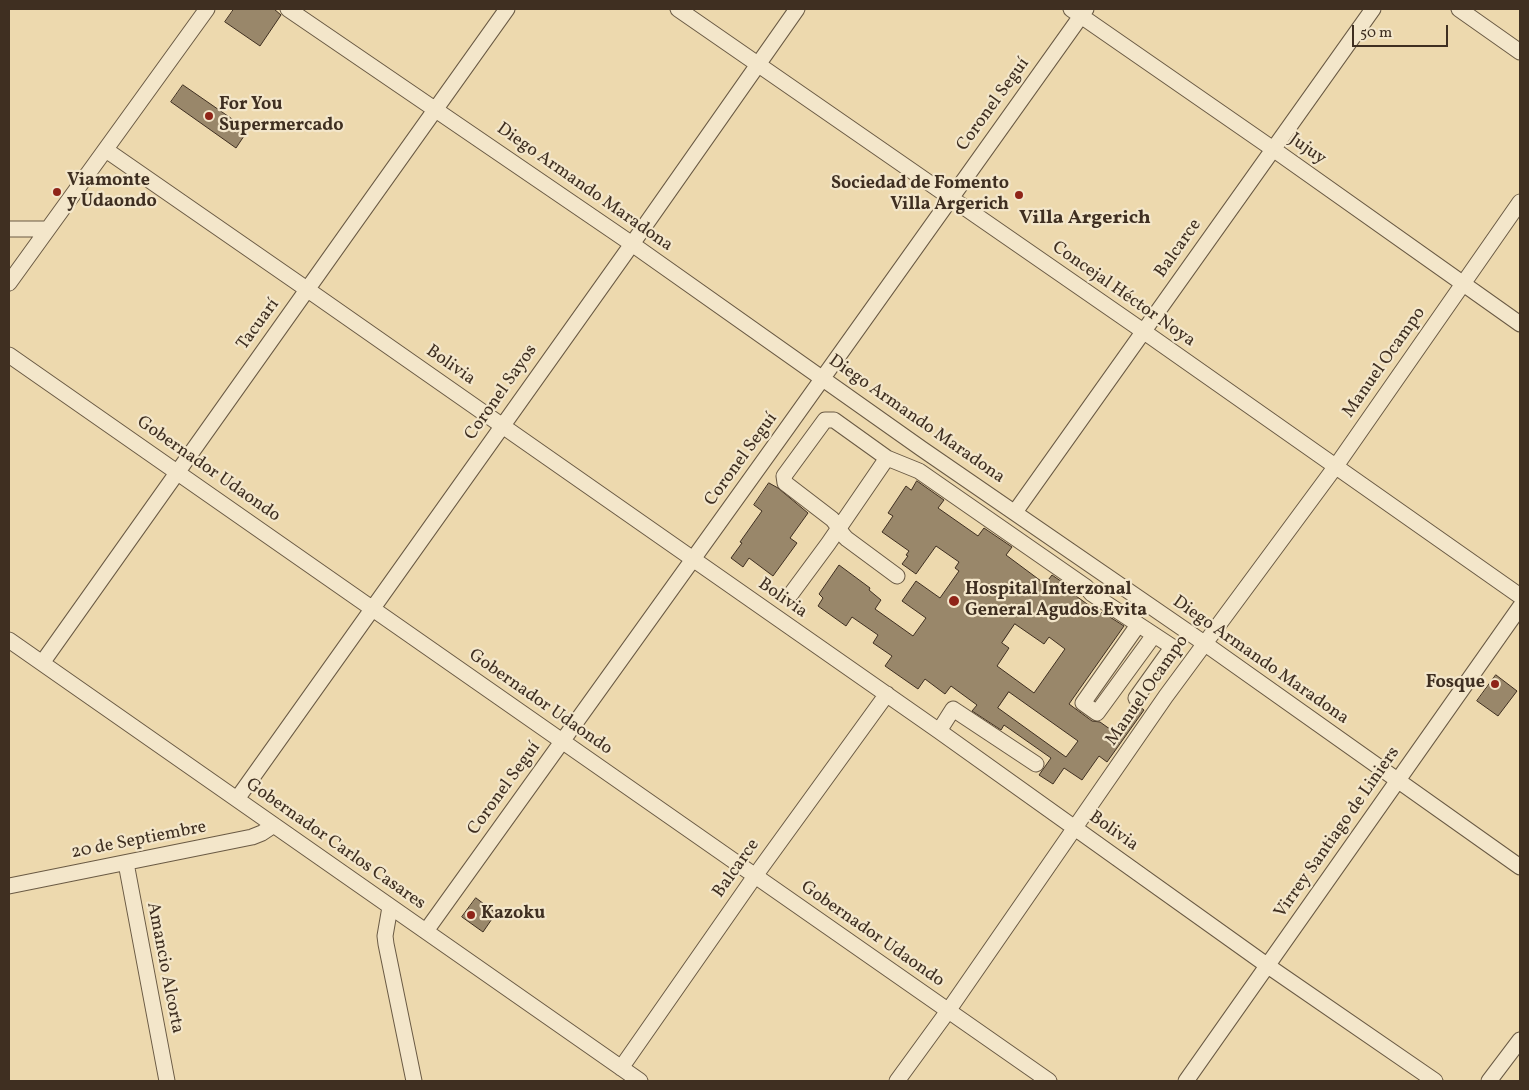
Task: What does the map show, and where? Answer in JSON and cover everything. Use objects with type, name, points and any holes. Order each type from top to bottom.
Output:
[{"type":"street","points":[[9,283],[207,9]]},
{"type":"street","name":"Diego Armando Maradona","points":[[288,9],[632,244],[922,449],[1204,643],[1520,866]]},
{"type":"street","name":"Tacuarí","points":[[42,663],[507,9]]},
{"type":"street","name":"Concejal Héctor Noya","points":[[678,9],[1143,331],[1520,596]]},
{"type":"street","name":"Coronel Sayos","points":[[237,799],[797,9]]},
{"type":"street","name":"Balcarce","points":[[1015,512],[1373,9]]},
{"type":"street","points":[[1459,9],[1520,52]]},
{"type":"street","name":"Jujuy","points":[[1079,11],[1520,324]]},
{"type":"street","name":"Coronel Seguí","points":[[426,931],[786,431],[1079,11]]},
{"type":"street","name":"Bolivia","points":[[106,150],[939,731],[1268,966],[1435,1081]]},
{"type":"street","name":"Manuel Ocampo","points":[[896,1081],[948,1011],[1166,696],[1336,466],[1520,202]]},
{"type":"street","points":[[9,229],[47,229]]},
{"type":"street","name":"Gobernador Udaondo","points":[[9,355],[1049,1081]]},
{"type":"street","points":[[898,576],[847,539],[832,519],[785,483],[784,476],[822,422],[830,419],[834,420],[887,458],[919,471],[1086,586],[1088,590],[1172,648],[1136,698]]},
{"type":"street","points":[[786,431],[805,445]]},
{"type":"street","points":[[910,467],[922,449]]},
{"type":"street","points":[[791,594],[887,458]]},
{"type":"street","points":[[1088,590],[1100,572]]},
{"type":"street","name":"Virrey Santiago de Liniers","points":[[1186,1081],[1520,607]]},
{"type":"street","points":[[1138,625],[1083,703],[1097,713],[1154,635]]},
{"type":"street","name":"Gobernador Carlos Casares","points":[[9,640],[640,1081]]},
{"type":"street","points":[[1113,660],[1166,696]]},
{"type":"street","name":"Balcarce","points":[[621,1068],[755,876],[886,694]]},
{"type":"street","points":[[939,731],[953,709],[1036,764]]},
{"type":"street","name":"20 de Septiembre","points":[[9,886],[252,837],[274,825]]},
{"type":"street","name":"Amancio Alcorta","points":[[126,863],[167,1081]]},
{"type":"street","points":[[390,907],[385,936],[386,944],[414,1081]]},
{"type":"street","points":[[1489,1081],[1520,1040]]},
{"type":"building","points":[[234,9],[274,9],[281,15],[260,46],[225,22]]},
{"type":"building","name":"For You Supermercado","points":[[183,85],[248,130],[236,148],[171,102]]},
{"type":"building","points":[[917,481],[944,500],[938,508],[978,536],[984,528],[1012,547],[1006,555],[1045,584],[1052,575],[1078,593],[1076,596],[1101,614],[1102,612],[1124,626],[1069,704],[1092,721],[1100,722],[1114,732],[1133,707],[1140,707],[1144,710],[1107,762],[1099,756],[1082,780],[1064,768],[1053,784],[1039,775],[1051,758],[1004,725],[1001,730],[972,711],[977,705],[951,686],[945,694],[925,679],[918,689],[885,666],[892,656],[873,643],[878,635],[852,617],[846,626],[818,606],[823,598],[819,594],[839,565],[870,588],[869,590],[881,600],[875,609],[913,636],[926,618],[902,601],[916,581],[940,598],[959,571],[955,568],[959,562],[936,546],[916,574],[902,564],[909,551],[882,532],[893,516],[888,513],[906,486],[911,490]],"holes":[[[1015,624],[1044,644],[1049,637],[1065,649],[1034,693],[997,666],[1009,648],[1002,643]],[[1009,692],[1078,741],[1066,757],[998,708]]]},
{"type":"building","points":[[769,483],[778,488],[808,513],[790,538],[797,543],[773,576],[749,558],[743,567],[731,558],[762,511],[754,505]]},
{"type":"building","points":[[1496,675],[1517,691],[1498,716],[1477,701]]},
{"type":"building","points":[[476,898],[496,913],[483,932],[462,917]]},
{"type":"place","name":"For You Supermercado","points":[[209,116]]},
{"type":"place","name":"Viamonte y Udaondo","points":[[57,192]]},
{"type":"place","name":"Sociedad de Fomento Villa Argerich","points":[[1019,195]]},
{"type":"place","name":"Hospital Interzonal General Agudos Evita","points":[[954,601]]},
{"type":"place","name":"Fosque","points":[[1495,684]]},
{"type":"place","name":"Kazoku","points":[[471,915]]},
{"type":"district","name":"Villa Argerich","points":[[1085,219]]}]
